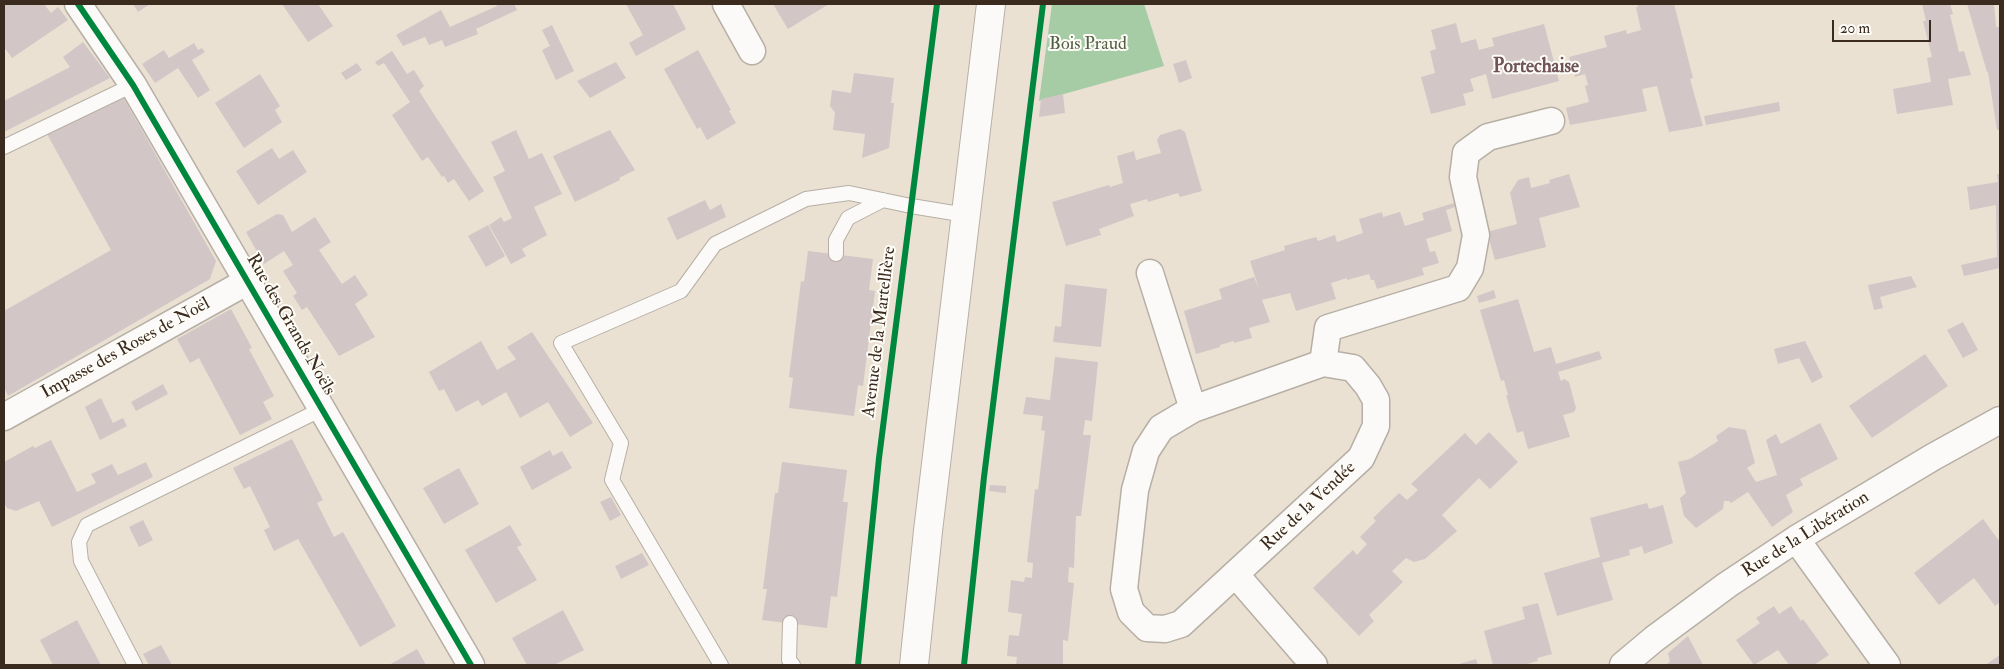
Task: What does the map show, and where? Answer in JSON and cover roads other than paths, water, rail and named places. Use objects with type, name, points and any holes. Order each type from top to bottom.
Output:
[{"type":"street","name":"Rue des Grands Noëls","points":[[78,4],[133,84],[471,665]]},
{"type":"street","points":[[726,4],[752,51]]},
{"type":"street","points":[[914,665],[928,531],[991,4]]},
{"type":"street","points":[[1323,363],[1328,328],[1458,288],[1470,268],[1476,234],[1463,177],[1466,152],[1488,137],[1550,121]]},
{"type":"street","points":[[1150,272],[1193,409]]},
{"type":"street","name":"Impasse des Roses de Noël","points":[[4,417],[248,281]]},
{"type":"street","name":"Rue de la Vendée","points":[[1323,363],[1353,368],[1376,400],[1376,426],[1362,458],[1181,624],[1165,629],[1147,628],[1131,612],[1124,589],[1135,490],[1146,451],[1161,428],[1193,409],[1323,363]]},
{"type":"street","name":"Rue de la Libération","points":[[1623,665],[1654,639],[1726,585],[1796,539],[1933,457],[2000,420]]},
{"type":"street","points":[[1796,539],[1887,665]]},
{"type":"street","points":[[1236,575],[1314,665]]},
{"type":"lane","points":[[4,147],[133,84]]},
{"type":"lane","points":[[722,665],[612,480],[621,443],[561,342],[681,291],[715,244],[806,199],[849,193],[966,215]]},
{"type":"lane","points":[[836,254],[836,240],[848,218],[883,200]]},
{"type":"lane","points":[[135,665],[82,561],[79,542],[87,525],[322,409]]},
{"type":"lane","points":[[790,623],[789,660],[793,665]]},
{"type":"district","name":"Portechaise","points":[[1536,68]]},
{"type":"park label","name":"Bois Praud","points":[[1088,45]]}]
